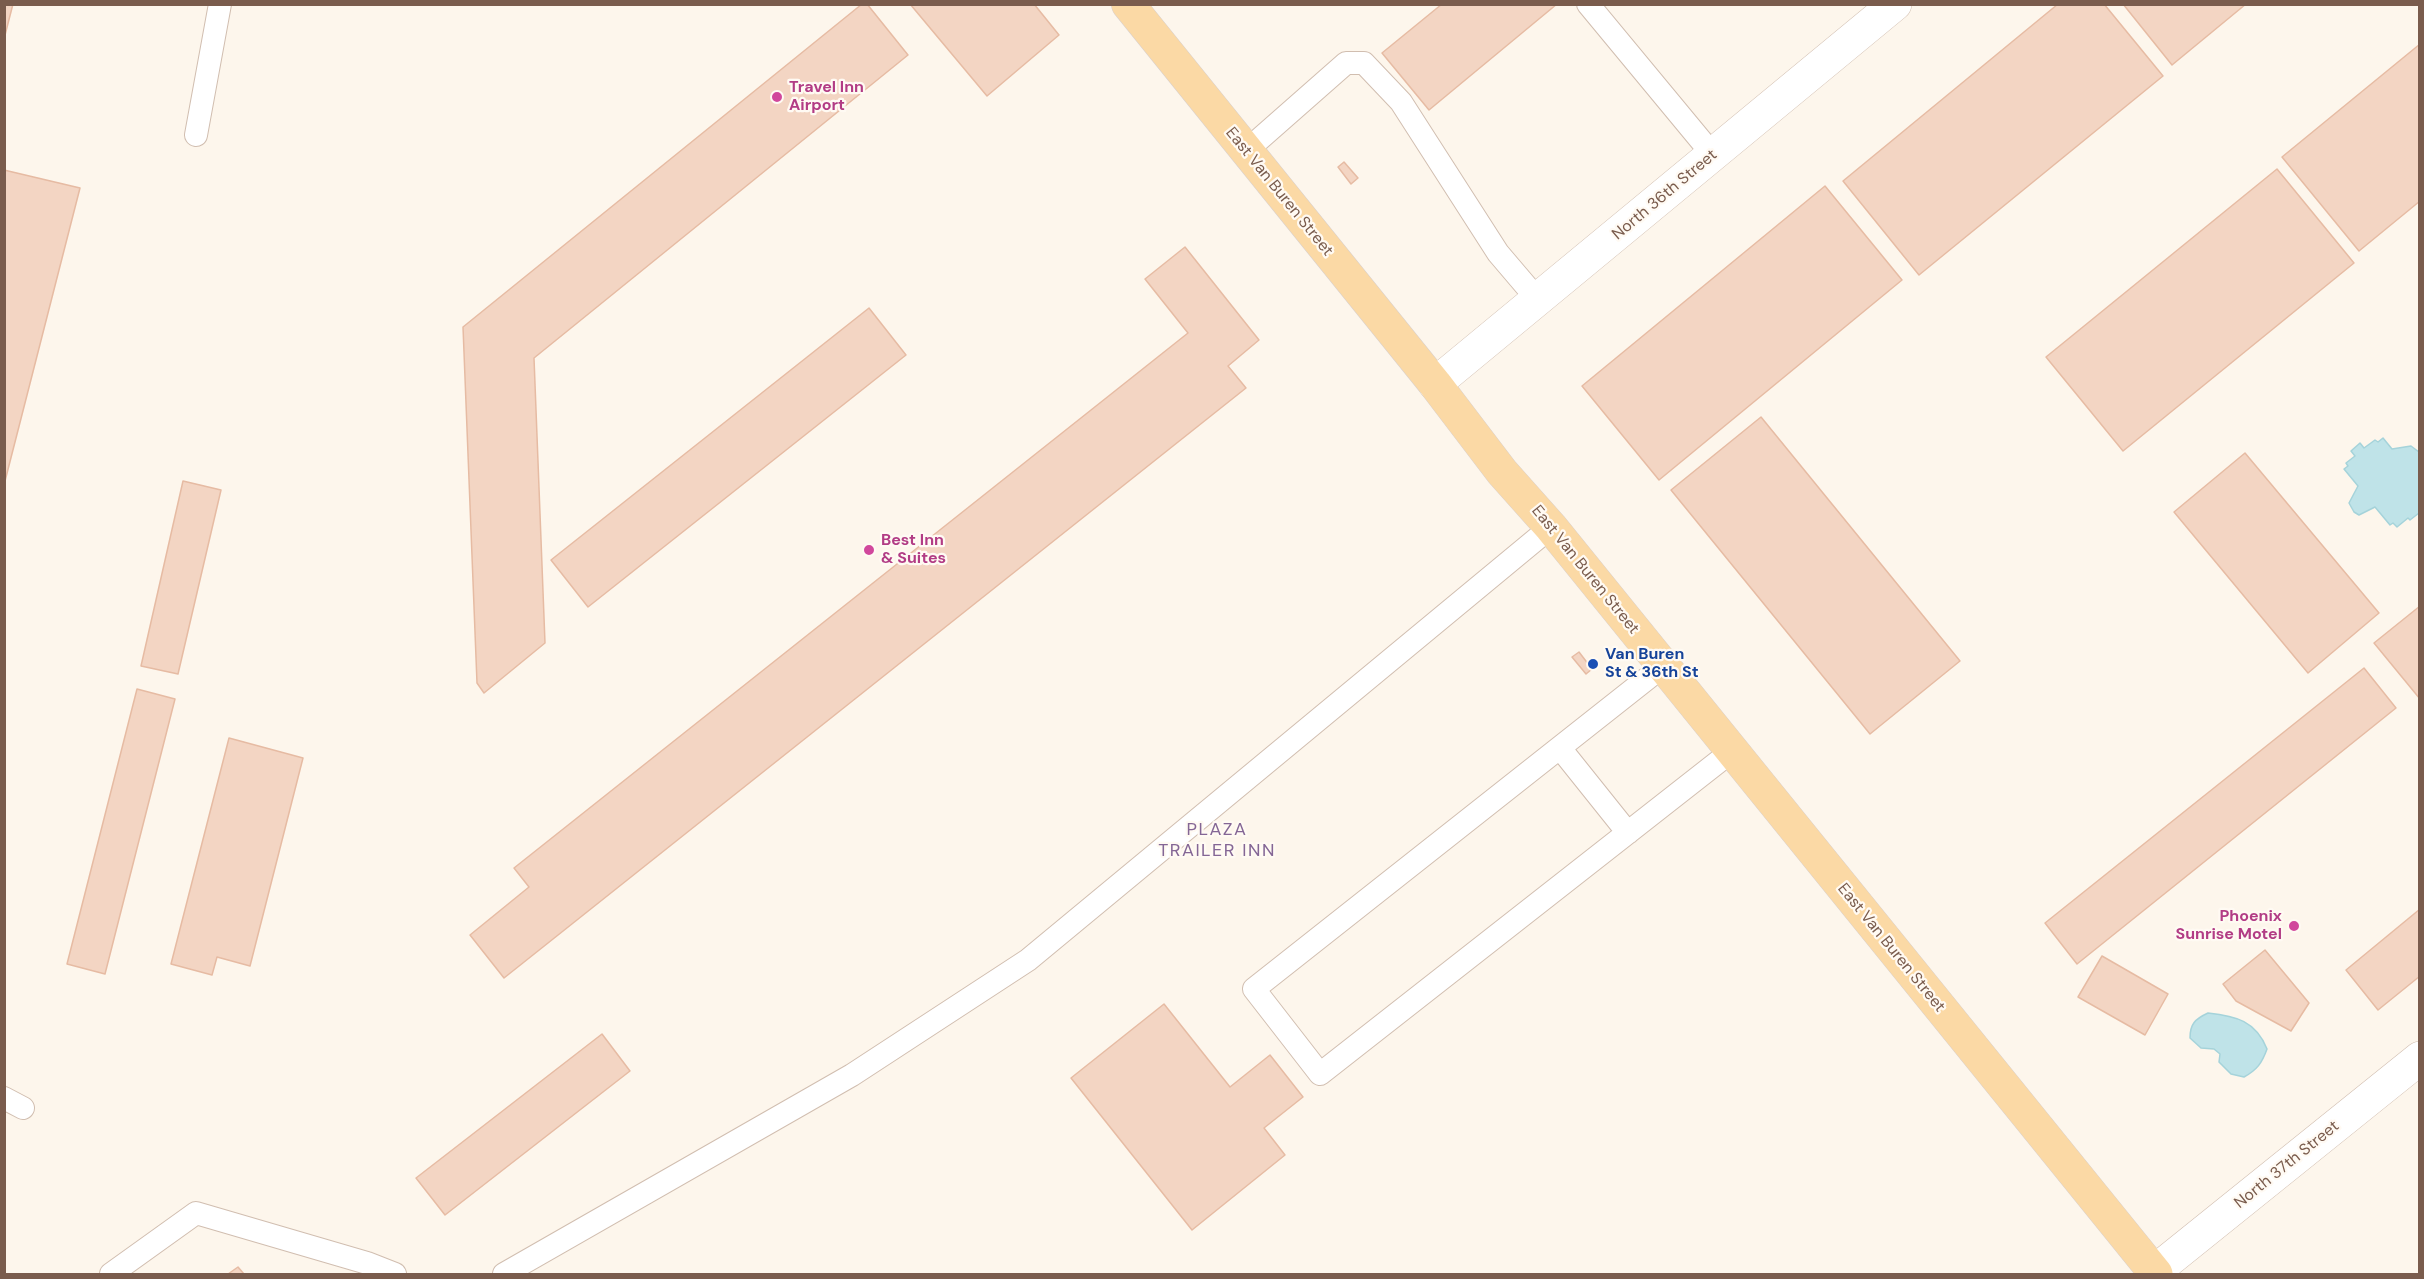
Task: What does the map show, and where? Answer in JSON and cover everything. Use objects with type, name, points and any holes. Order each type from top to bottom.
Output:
[{"type":"main road","name":"East Van Buren Street","points":[[1128,4],[1435,384],[1502,472],[1551,527],[2155,1273]]},
{"type":"street","name":"North 36th Street","points":[[1435,384],[1895,4]]},
{"type":"street","name":"North 37th Street","points":[[2155,1273],[2419,1059]]},
{"type":"lane","points":[[196,135],[220,4]]},
{"type":"lane","points":[[1599,8],[1713,155]]},
{"type":"lane","points":[[1246,151],[1346,63],[1364,63],[1401,102],[1498,253],[1538,300]]},
{"type":"lane","points":[[504,1275],[852,1075],[1028,960],[1551,527]]},
{"type":"lane","points":[[1663,666],[1254,989],[1320,1074],[1732,751]]},
{"type":"lane","points":[[1560,748],[1628,833]]},
{"type":"lane","points":[[111,1275],[196,1213],[367,1263],[395,1275]]},
{"type":"water","points":[[2383,438],[2392,449],[2411,446],[2419,452],[2419,513],[2397,527],[2393,523],[2390,525],[2375,507],[2359,515],[2354,512],[2349,503],[2358,486],[2344,469],[2348,466],[2346,463],[2355,456],[2351,451],[2360,443],[2364,448],[2375,440],[2378,442]]},
{"type":"water","points":[[2208,1013],[2236,1018],[2257,1032],[2267,1049],[2256,1069],[2244,1077],[2231,1074],[2219,1062],[2220,1054],[2214,1049],[2201,1048],[2190,1038],[2194,1022]]},
{"type":"building","points":[[4,4],[13,4],[4,39]]},
{"type":"building","points":[[862,4],[867,4],[908,55],[534,358],[545,643],[484,693],[477,683],[463,327]]},
{"type":"building","points":[[910,4],[1034,4],[1059,35],[987,96]]},
{"type":"building","points":[[1442,4],[1557,4],[1429,110],[1382,53]]},
{"type":"building","points":[[2058,4],[2104,4],[2163,76],[1919,275],[1843,181]]},
{"type":"building","points":[[2123,4],[2246,4],[2172,65]]},
{"type":"building","points":[[2420,44],[2420,201],[2359,251],[2282,157]]},
{"type":"building","points":[[1344,162],[1358,178],[1351,184],[1338,167]]},
{"type":"building","points":[[2277,169],[2354,263],[2123,451],[2046,357]]},
{"type":"building","points":[[4,170],[80,188],[4,485]]},
{"type":"building","points":[[1825,186],[1902,280],[1659,480],[1582,386]]},
{"type":"building","points":[[1185,247],[1259,340],[1228,366],[1246,388],[504,978],[470,935],[529,887],[514,868],[1188,333],[1145,279]]},
{"type":"building","points":[[869,308],[906,355],[588,607],[551,560]]},
{"type":"building","points":[[1761,417],[1960,661],[1870,734],[1671,490]]},
{"type":"building","points":[[2245,453],[2379,613],[2308,673],[2174,512]]},
{"type":"building","points":[[183,481],[221,490],[178,674],[141,666]]},
{"type":"building","points":[[2420,606],[2420,699],[2374,643]]},
{"type":"building","points":[[1579,652],[1592,669],[1586,674],[1572,657]]},
{"type":"building","points":[[2364,668],[2396,708],[2077,964],[2045,923]]},
{"type":"building","points":[[137,689],[175,699],[105,974],[67,964]]},
{"type":"building","points":[[229,738],[303,758],[250,966],[217,957],[212,975],[171,964]]},
{"type":"building","points":[[2420,909],[2420,976],[2378,1010],[2346,970]]},
{"type":"building","points":[[2265,950],[2309,1003],[2291,1031],[2236,1001],[2223,984]]},
{"type":"building","points":[[2102,956],[2168,994],[2145,1035],[2078,997]]},
{"type":"building","points":[[1164,1004],[1230,1087],[1270,1055],[1303,1097],[1264,1128],[1285,1155],[1192,1230],[1071,1078]]},
{"type":"building","points":[[602,1034],[630,1071],[445,1215],[416,1178]]},
{"type":"building","points":[[238,1267],[244,1274],[228,1274]]},
{"type":"place","name":"Travel Inn Airport","points":[[777,97]]},
{"type":"place","name":"Best Inn & Suites","points":[[869,550]]},
{"type":"place","name":"Van Buren St & 36th St","points":[[1593,664]]},
{"type":"place","name":"Phoenix Sunrise Motel","points":[[2294,926]]},
{"type":"district","name":"PLAZA TRAILER INN","points":[[1217,840]]}]
